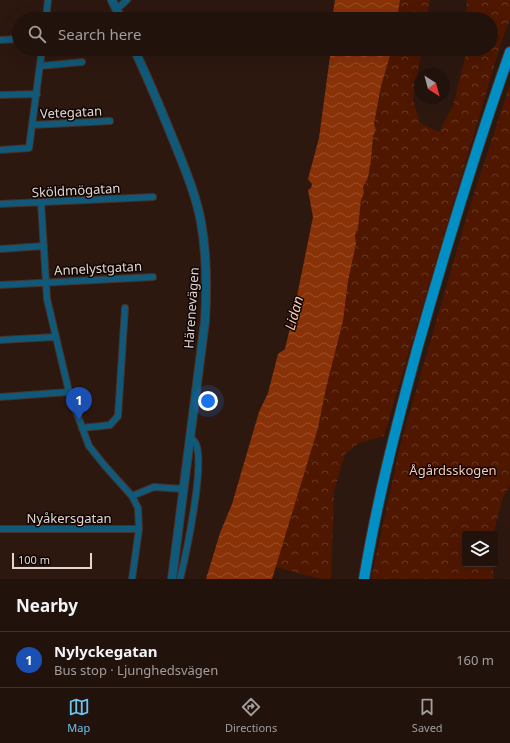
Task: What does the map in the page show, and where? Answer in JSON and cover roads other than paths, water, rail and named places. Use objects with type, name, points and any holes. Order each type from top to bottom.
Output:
[{"type":"main road","points":[[364,579],[391,446],[438,274],[510,52]]},
{"type":"street","points":[[47,12],[48,0]]},
{"type":"street","points":[[112,0],[118,12]]},
{"type":"street","points":[[117,9],[127,0]]},
{"type":"street","points":[[0,40],[12,39]]},
{"type":"street","points":[[0,150],[29,148],[41,56]]},
{"type":"street","name":"Härenevägen","points":[[137,56],[153,89],[192,190],[201,220],[206,252],[207,282],[205,322],[172,579]]},
{"type":"street","points":[[40,66],[82,62]]},
{"type":"street","points":[[0,95],[37,94]]},
{"type":"street","name":"Vetegatan","points":[[33,125],[110,121]]},
{"type":"street","name":"Sköldmögatan","points":[[0,204],[153,197]]},
{"type":"street","points":[[41,202],[45,282],[55,337],[69,392],[86,440],[97,456],[132,496],[138,508],[139,529],[132,579]]},
{"type":"street","points":[[0,249],[44,246]]},
{"type":"street","name":"Annelystgatan","points":[[0,285],[153,277]]},
{"type":"street","points":[[82,428],[110,425],[117,419],[125,308]]},
{"type":"street","points":[[0,340],[55,337]]},
{"type":"street","points":[[0,397],[69,392]]},
{"type":"street","points":[[180,579],[187,553],[197,483],[197,448],[195,441],[190,437]]},
{"type":"street","points":[[132,496],[159,487],[183,489]]},
{"type":"street","name":"Nyåkersgatan","points":[[0,528],[139,529]]},
{"type":"water","points":[[335,0],[400,0],[398,12],[333,12]]},
{"type":"water","name":"Lidan","points":[[330,56],[390,56],[381,86],[374,124],[376,130],[373,136],[368,178],[363,187],[364,193],[361,200],[358,228],[355,235],[356,244],[348,281],[343,321],[326,388],[318,428],[272,579],[206,579],[220,533],[232,504],[259,412],[268,393],[278,354],[285,349],[292,319],[289,315],[290,309],[295,306],[313,217],[308,190],[311,188],[312,184],[308,179],[319,138]]},
{"type":"place","name":"Nylyckegatan","points":[[79,420]]},
{"type":"park label","name":"Ågårdsskogen","points":[[453,470]]}]
